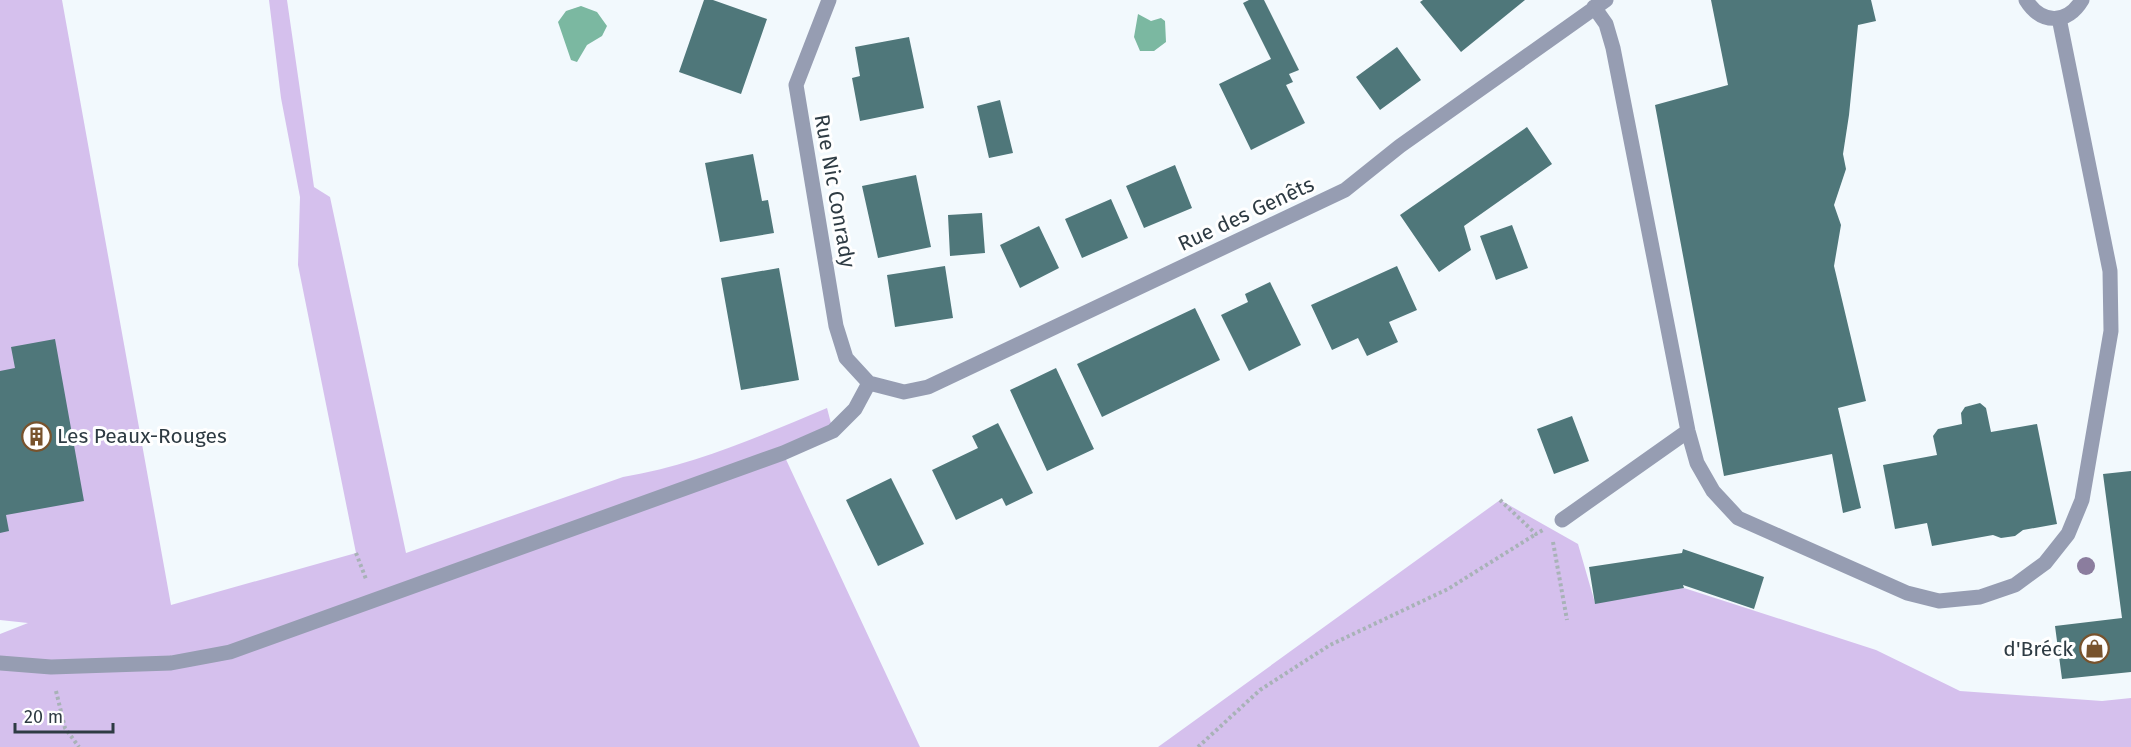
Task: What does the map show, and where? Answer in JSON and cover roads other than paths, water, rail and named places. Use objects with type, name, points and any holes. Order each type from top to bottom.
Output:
[{"type":"street","name":"Rue Nic Conrady","points":[[829,0],[796,85],[836,326],[846,358],[870,383]]},
{"type":"street","points":[[2026,0],[2032,9],[2049,18],[2069,15],[2077,9],[2082,0]]},
{"type":"street","name":"Rue des Genêts","points":[[870,383],[904,392],[928,387],[1345,190],[1400,146],[1600,4]]},
{"type":"street","points":[[1600,4],[1613,48],[1697,464],[1713,491],[1738,518],[1907,593],[1940,601],[1980,597],[2015,585],[2045,563],[2068,534],[2082,500],[2110,331],[2110,270],[2059,18]]},
{"type":"street","points":[[0,663],[51,667],[171,663],[230,652],[783,453],[833,431],[855,409],[870,383]]},
{"type":"street","points":[[1556,523],[1690,437]]},
{"type":"place","name":"Les Peaux-Rouges","points":[[36,436]]},
{"type":"place","name":"d'Bréck","points":[[2094,649]]}]
